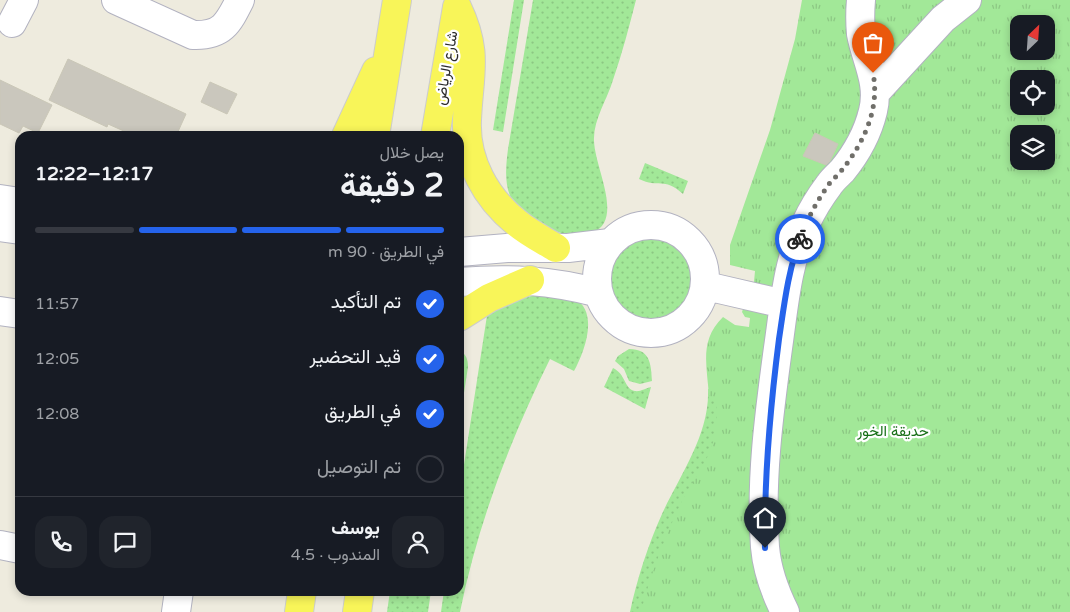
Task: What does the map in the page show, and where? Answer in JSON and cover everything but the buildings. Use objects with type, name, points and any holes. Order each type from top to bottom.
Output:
[{"type":"main road","points":[[376,131],[397,0]]},
{"type":"main road","points":[[457,4],[464,22],[472,54],[467,121],[468,139],[478,175],[496,204],[507,215],[519,225],[556,248]]},
{"type":"main road","name":"شارع الرياض","points":[[436,131],[457,4]]},
{"type":"main road","points":[[348,131],[391,38]]},
{"type":"main road","points":[[464,314],[489,298],[530,280]]},
{"type":"main road","points":[[299,612],[301,596]]},
{"type":"main road","points":[[357,612],[359,596]]},
{"type":"street","points":[[116,0],[193,35],[207,35],[220,30],[230,21],[240,0]]},
{"type":"street","points":[[785,612],[769,573],[765,548],[764,503],[769,413],[784,304],[796,248],[816,203],[862,141],[873,112],[876,92],[873,73],[862,34],[861,0]]},
{"type":"street","points":[[876,92],[942,19],[967,0]]},
{"type":"street","points":[[0,199],[15,201]]},
{"type":"street","points":[[644,224],[657,224],[682,233],[692,242],[704,262],[706,286],[699,305],[687,320],[670,330],[659,333],[637,331],[617,321],[603,304],[599,293],[597,272],[604,251],[610,243],[626,231],[644,224]]},
{"type":"street","points":[[0,227],[15,229]]},
{"type":"street","points":[[464,252],[508,248],[582,247],[610,243]]},
{"type":"street","points":[[464,282],[491,279],[530,280],[565,284],[599,293]]},
{"type":"street","points":[[706,286],[784,304]]},
{"type":"street","points":[[0,311],[15,313]]},
{"type":"street","points":[[0,545],[15,548]]},
{"type":"street","points":[[176,612],[178,596]]},
{"type":"green space","points":[[514,0],[524,0],[503,132],[493,130]]},
{"type":"green space","points":[[533,0],[636,0],[619,60],[594,133],[595,151],[606,194],[607,214],[604,223],[595,232],[583,236],[570,235],[541,225],[518,207],[511,198],[507,186],[508,149]]},
{"type":"green space","name":"حديقة الخور","points":[[802,0],[1070,0],[1070,612],[641,612],[669,529],[682,501],[705,462],[715,434],[717,418],[716,398],[709,396],[706,364],[707,344],[710,335],[723,317],[735,325],[749,327],[750,318],[745,317],[742,312],[744,306],[752,303],[755,271],[730,265],[730,245],[770,130],[795,39]]},
{"type":"green space","points":[[645,163],[688,181],[683,194],[670,185],[646,182],[639,179]]},
{"type":"green space","points":[[641,237],[657,237],[666,240],[680,249],[689,263],[692,280],[689,297],[680,311],[666,320],[657,323],[641,323],[625,316],[613,304],[606,288],[606,272],[613,256],[625,244]]},
{"type":"green space","points":[[546,293],[574,298],[582,304],[586,313],[588,333],[582,354],[574,371],[550,359],[535,389],[497,482],[476,546],[464,593],[464,465],[488,309],[518,299]]},
{"type":"green space","points":[[629,349],[641,351],[648,358],[652,381],[640,384],[629,381],[624,369],[615,361],[618,356]]},
{"type":"green space","points":[[464,354],[468,362],[464,393]]},
{"type":"green space","points":[[613,368],[620,374],[631,390],[639,391],[651,387],[645,409],[604,387]]},
{"type":"green space","points":[[708,389],[743,395],[772,612],[630,612],[652,538],[699,438],[707,406]]},
{"type":"green space","points":[[389,596],[430,596],[428,612],[387,612]]},
{"type":"green space","points":[[443,596],[463,596],[460,612],[441,612]]},
{"type":"way so far","points":[[800,239],[816,203],[862,141],[875,102],[876,92],[873,73]]},
{"type":"route","points":[[765,548],[764,503],[769,413],[784,304],[796,248],[800,239]]}]
